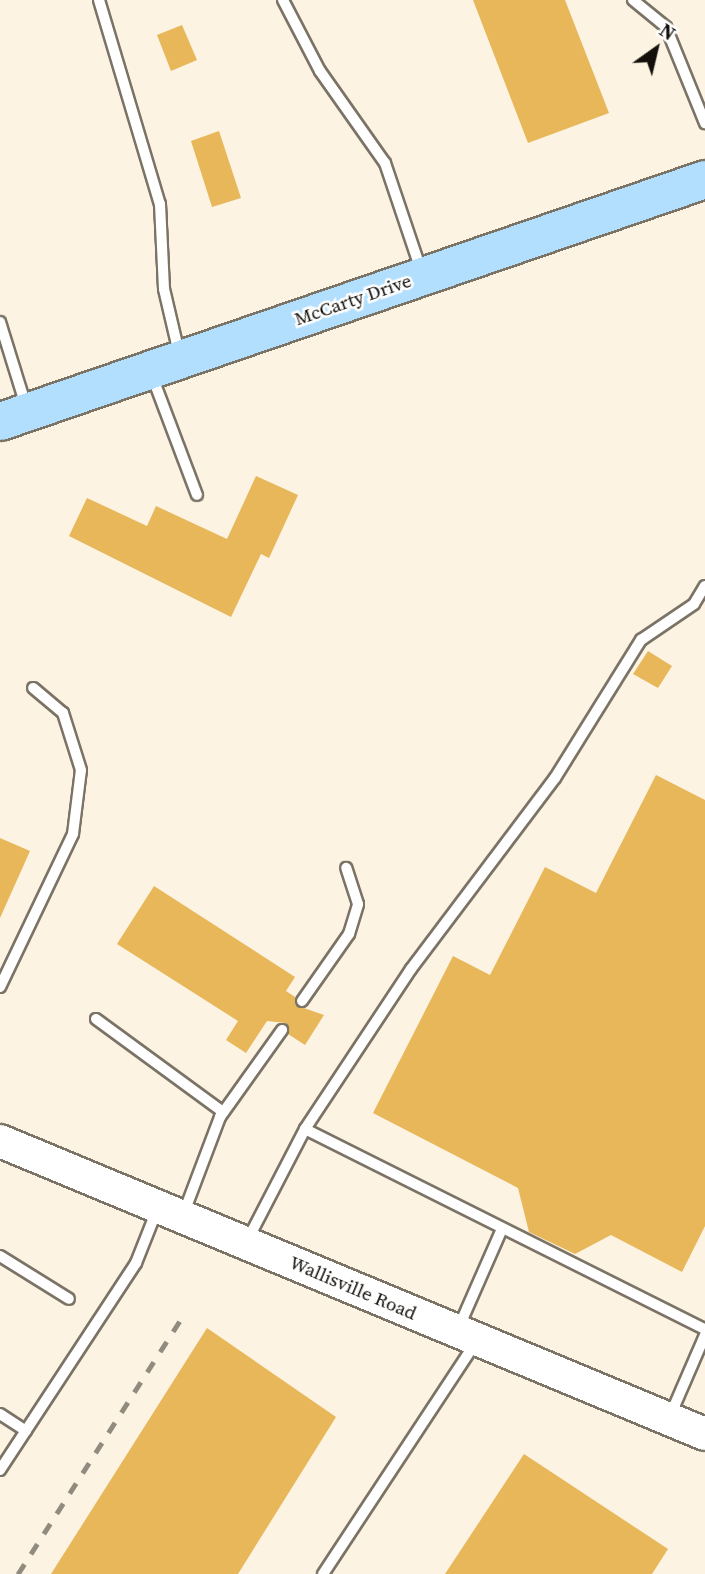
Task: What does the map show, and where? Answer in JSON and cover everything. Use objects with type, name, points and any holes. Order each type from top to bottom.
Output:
[{"type":"main road","name":"McCarty Drive","points":[[14,416],[705,179]]},
{"type":"main road","name":"Wallisville Road","points":[[0,1142],[705,1434]]},
{"type":"lane","points":[[99,0],[160,204],[165,364],[197,495]]},
{"type":"lane","points":[[283,0],[320,71],[385,163],[423,276]]},
{"type":"lane","points":[[633,0],[666,27],[705,122]]},
{"type":"lane","points":[[0,322],[14,416]]},
{"type":"lane","points":[[246,1244],[306,1129],[411,969],[555,778],[641,640],[694,604],[705,586]]},
{"type":"lane","points":[[0,987],[73,834],[81,770],[63,713],[33,688]]},
{"type":"lane","points":[[302,1001],[349,934],[358,904],[346,868]]},
{"type":"lane","points":[[96,1019],[223,1112]]},
{"type":"lane","points":[[0,1471],[170,1212],[223,1112],[282,1030]]},
{"type":"lane","points":[[306,1129],[705,1329]]},
{"type":"lane","points":[[323,1574],[468,1336],[502,1229]]},
{"type":"lane","points":[[0,1256],[69,1299]]},
{"type":"lane","points":[[669,1419],[705,1335]]},
{"type":"lane","points":[[0,1414],[26,1431]]},
{"type":"building","points":[[473,0],[565,0],[609,113],[528,143]]},
{"type":"building","points":[[182,25],[197,60],[171,71],[157,35]]},
{"type":"building","points":[[219,131],[241,198],[212,207],[191,141]]},
{"type":"building","points":[[256,476],[298,495],[269,558],[261,554],[231,617],[69,536],[87,498],[147,526],[156,506],[227,539]]},
{"type":"building","points":[[648,651],[672,666],[658,688],[633,674]]},
{"type":"building","points":[[656,775],[705,800],[705,1226],[682,1272],[611,1235],[575,1254],[529,1232],[518,1188],[373,1113],[453,956],[490,975],[545,867],[596,893]]},
{"type":"building","points":[[0,838],[30,851],[0,918]]},
{"type":"building","points":[[154,886],[295,977],[286,991],[295,997],[295,1005],[324,1015],[305,1045],[288,1034],[286,1023],[267,1021],[246,1053],[226,1040],[238,1021],[117,944]]},
{"type":"building","points":[[207,1328],[336,1417],[238,1574],[51,1574]]},
{"type":"building","points":[[524,1454],[668,1549],[652,1574],[445,1574]]},
{"type":"railway","points":[[18,1574],[180,1321]]}]
